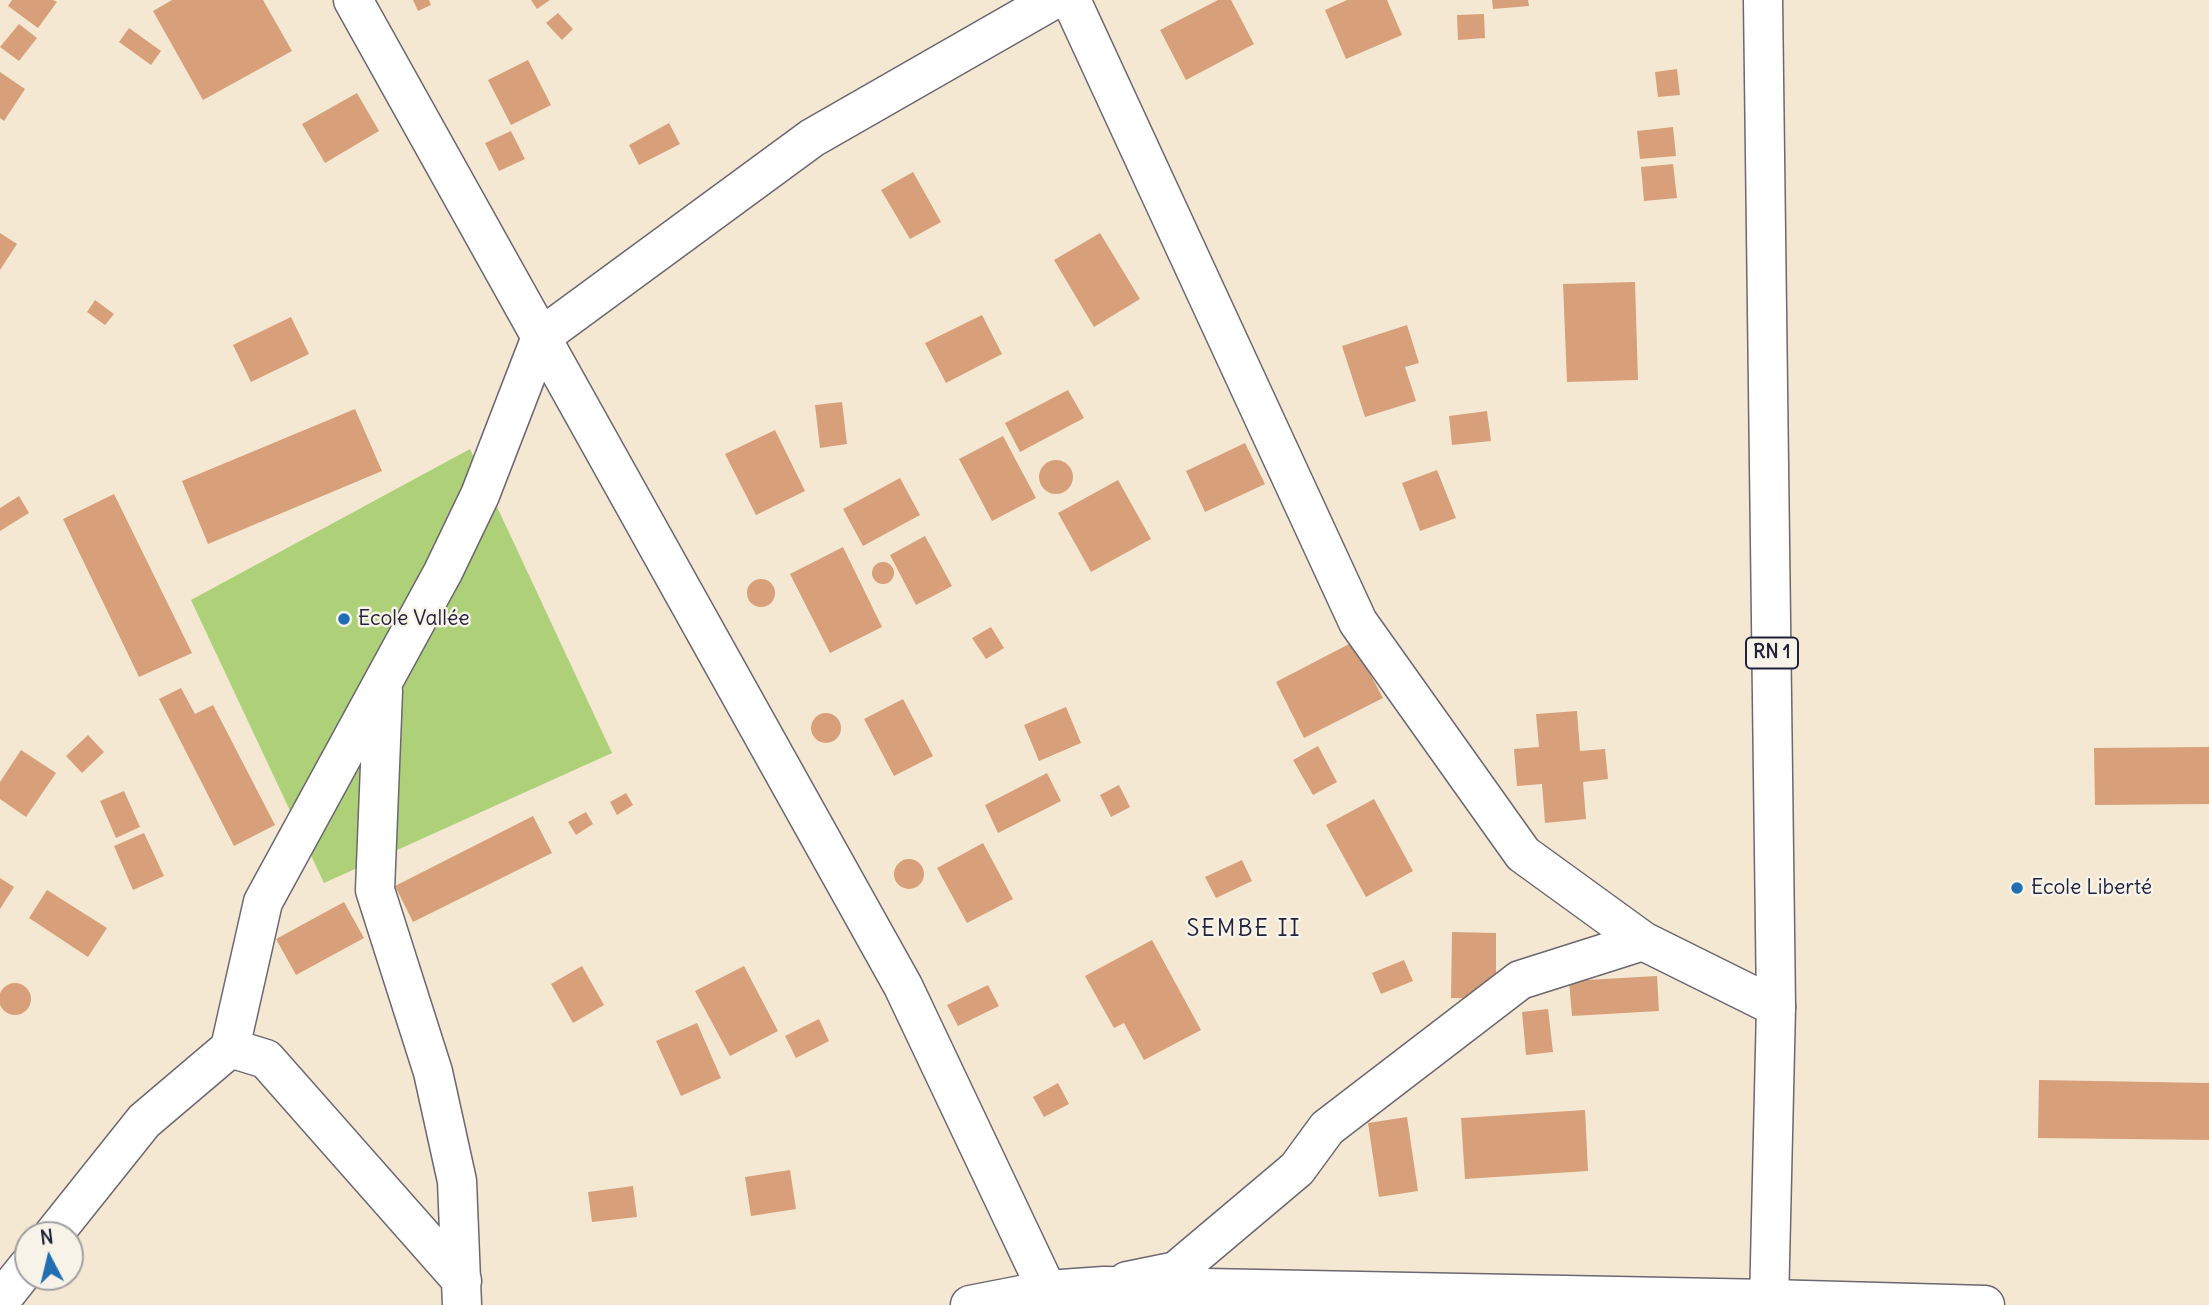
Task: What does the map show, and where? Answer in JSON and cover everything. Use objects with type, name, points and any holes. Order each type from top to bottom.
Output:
[{"type":"street","points":[[353,0],[903,986],[1037,1298]]},
{"type":"street","points":[[64,1221],[144,1121],[230,1048],[262,902],[443,572],[480,495],[541,337],[811,138],[1053,0]]},
{"type":"street","points":[[1071,0],[1357,622],[1522,854],[1643,941],[1776,1007]]},
{"type":"street","name":"RN 1","points":[[1763,0],[1776,1007],[1769,1302]]},
{"type":"street","points":[[383,682],[376,890],[433,1072],[457,1181],[462,1293]]},
{"type":"street","points":[[970,1305],[1037,1298],[1176,1270],[1297,1169],[1327,1128],[1520,980],[1643,941]]},
{"type":"street","points":[[230,1048],[266,1059],[462,1293]]},
{"type":"street","points":[[0,1301],[14,1284]]},
{"type":"street","points":[[1104,1286],[1985,1305]]},
{"type":"green space","points":[[470,449],[612,753],[324,883],[191,600]]},
{"type":"building","points":[[12,0],[57,2],[38,28],[8,6]]},
{"type":"building","points":[[172,0],[263,0],[292,51],[203,100],[153,11]]},
{"type":"building","points":[[413,0],[429,0],[431,5],[418,11]]},
{"type":"building","points":[[531,0],[550,0],[537,9]]},
{"type":"building","points":[[1218,0],[1231,0],[1254,44],[1186,80],[1160,30]]},
{"type":"building","points":[[1347,0],[1387,0],[1402,35],[1346,59],[1325,10]]},
{"type":"building","points":[[1492,0],[1528,0],[1529,6],[1493,9]]},
{"type":"building","points":[[558,13],[573,29],[562,40],[546,23]]},
{"type":"building","points":[[1484,14],[1485,38],[1458,40],[1457,15]]},
{"type":"building","points":[[19,24],[37,38],[19,61],[0,47]]},
{"type":"building","points":[[129,28],[161,51],[151,65],[119,42]]},
{"type":"building","points":[[528,60],[551,105],[511,125],[488,80]]},
{"type":"building","points":[[1677,69],[1680,95],[1658,97],[1655,72]]},
{"type":"building","points":[[0,72],[25,89],[4,121],[0,118]]},
{"type":"building","points":[[357,93],[379,131],[325,163],[302,124]]},
{"type":"building","points":[[669,123],[680,144],[639,165],[629,145]]},
{"type":"building","points":[[1673,127],[1676,156],[1640,159],[1637,131]]},
{"type":"building","points":[[511,131],[525,159],[499,171],[485,143]]},
{"type":"building","points":[[1673,164],[1677,198],[1644,201],[1641,167]]},
{"type":"building","points":[[913,172],[941,222],[910,239],[881,190]]},
{"type":"building","points":[[0,233],[17,244],[0,270]]},
{"type":"building","points":[[1100,233],[1140,299],[1094,327],[1054,260]]},
{"type":"building","points":[[1635,282],[1638,380],[1567,382],[1563,284]]},
{"type":"building","points":[[95,300],[114,314],[105,325],[87,312]]},
{"type":"building","points":[[982,315],[1002,354],[946,383],[925,343]]},
{"type":"building","points":[[291,317],[309,354],[251,382],[233,345]]},
{"type":"building","points":[[1407,325],[1419,363],[1405,367],[1416,401],[1365,417],[1342,346]]},
{"type":"building","points":[[1068,390],[1084,418],[1020,452],[1005,423]]},
{"type":"building","points":[[842,402],[847,444],[820,448],[815,405]]},
{"type":"building","points":[[355,409],[382,471],[208,544],[182,481]]},
{"type":"building","points":[[1487,411],[1491,441],[1452,445],[1449,416]]},
{"type":"building","points":[[775,430],[805,491],[756,515],[725,454]]},
{"type":"building","points":[[1003,436],[1036,498],[992,521],[959,459]]},
{"type":"building","points":[[1245,443],[1265,484],[1205,512],[1186,471]]},
{"type":"building","points":[[1056,460],[1068,465],[1073,477],[1068,489],[1056,494],[1044,489],[1039,477],[1044,465]]},
{"type":"building","points":[[1437,470],[1456,518],[1420,531],[1402,483]]},
{"type":"building","points":[[900,478],[920,515],[863,546],[843,509]]},
{"type":"building","points":[[1118,480],[1151,539],[1091,572],[1058,513]]},
{"type":"building","points":[[114,494],[192,653],[139,677],[63,519]]},
{"type":"building","points":[[19,496],[29,513],[0,531],[0,508]]},
{"type":"building","points":[[925,536],[952,586],[916,605],[890,555]]},
{"type":"building","points":[[843,547],[882,627],[830,653],[790,574]]},
{"type":"building","points":[[883,562],[893,569],[894,573],[887,583],[883,584],[873,577],[872,573],[879,563]]},
{"type":"building","points":[[761,579],[771,583],[775,593],[771,603],[761,607],[751,603],[747,593],[751,583]]},
{"type":"building","points":[[991,627],[1004,648],[986,659],[972,638]]},
{"type":"building","points":[[1353,642],[1383,698],[1304,738],[1276,682]]},
{"type":"building","points":[[181,688],[195,714],[213,705],[275,825],[234,846],[159,699]]},
{"type":"building","points":[[903,699],[933,756],[894,776],[864,719]]},
{"type":"building","points":[[1066,707],[1081,743],[1039,761],[1024,725]]},
{"type":"building","points":[[1577,711],[1580,751],[1605,749],[1608,779],[1583,782],[1586,819],[1545,823],[1542,784],[1517,786],[1514,749],[1539,747],[1536,714]]},
{"type":"building","points":[[826,713],[836,718],[841,728],[836,738],[826,743],[816,738],[811,728],[816,718]]},
{"type":"building","points":[[88,735],[104,752],[82,773],[66,756]]},
{"type":"building","points":[[1318,746],[1337,782],[1313,795],[1293,760]]},
{"type":"building","points":[[2209,747],[2209,804],[2095,805],[2094,748]]},
{"type":"building","points":[[21,750],[56,773],[26,817],[0,799],[0,782]]},
{"type":"building","points":[[1047,773],[1061,801],[998,833],[985,805]]},
{"type":"building","points":[[1119,785],[1130,807],[1111,817],[1100,795]]},
{"type":"building","points":[[124,791],[140,827],[116,838],[100,801]]},
{"type":"building","points":[[626,793],[633,805],[617,815],[610,802]]},
{"type":"building","points":[[1374,799],[1413,871],[1366,897],[1326,825]]},
{"type":"building","points":[[586,812],[593,824],[576,835],[568,822]]},
{"type":"building","points":[[533,816],[552,853],[413,922],[395,886]]},
{"type":"building","points":[[144,833],[164,876],[133,890],[114,846]]},
{"type":"building","points":[[983,843],[1013,899],[967,923],[937,868]]},
{"type":"building","points":[[909,859],[919,864],[924,874],[919,884],[909,889],[899,884],[894,874],[899,864]]},
{"type":"building","points":[[1242,860],[1252,881],[1216,898],[1205,877]]},
{"type":"building","points":[[0,878],[14,887],[0,909]]},
{"type":"building","points":[[47,890],[107,928],[88,957],[29,918]]},
{"type":"building","points":[[344,902],[364,938],[296,975],[276,939]]},
{"type":"building","points":[[1452,932],[1496,933],[1496,999],[1451,998]]},
{"type":"building","points":[[1152,940],[1201,1030],[1144,1060],[1124,1023],[1114,1028],[1085,976]]},
{"type":"building","points":[[1404,960],[1413,981],[1381,994],[1372,973]]},
{"type":"building","points":[[582,966],[604,1005],[573,1023],[551,984]]},
{"type":"building","points":[[744,966],[778,1031],[730,1056],[695,991]]},
{"type":"building","points":[[1657,976],[1659,1011],[1572,1016],[1569,981]]},
{"type":"building","points":[[15,983],[26,988],[31,999],[26,1010],[15,1015],[4,1010],[-1,999],[4,988]]},
{"type":"building","points":[[988,985],[999,1006],[958,1026],[947,1005]]},
{"type":"building","points":[[1548,1009],[1553,1052],[1526,1055],[1522,1012]]},
{"type":"building","points":[[819,1019],[829,1041],[796,1058],[785,1036]]},
{"type":"building","points":[[697,1023],[721,1078],[681,1096],[656,1041]]},
{"type":"building","points":[[2039,1080],[2209,1083],[2209,1140],[2038,1138]]},
{"type":"building","points":[[1058,1083],[1069,1104],[1044,1117],[1033,1097]]},
{"type":"building","points":[[1585,1110],[1588,1171],[1465,1179],[1461,1118]]},
{"type":"building","points":[[1407,1117],[1418,1191],[1379,1197],[1368,1123]]},
{"type":"building","points":[[790,1170],[796,1209],[751,1216],[745,1177]]},
{"type":"building","points":[[633,1186],[637,1217],[592,1222],[588,1192]]},
{"type":"place","name":"Ecole Vallée","points":[[344,619]]},
{"type":"place","name":"Ecole Liberté","points":[[2017,888]]},
{"type":"district","name":"SEMBE II","points":[[1244,929]]}]
